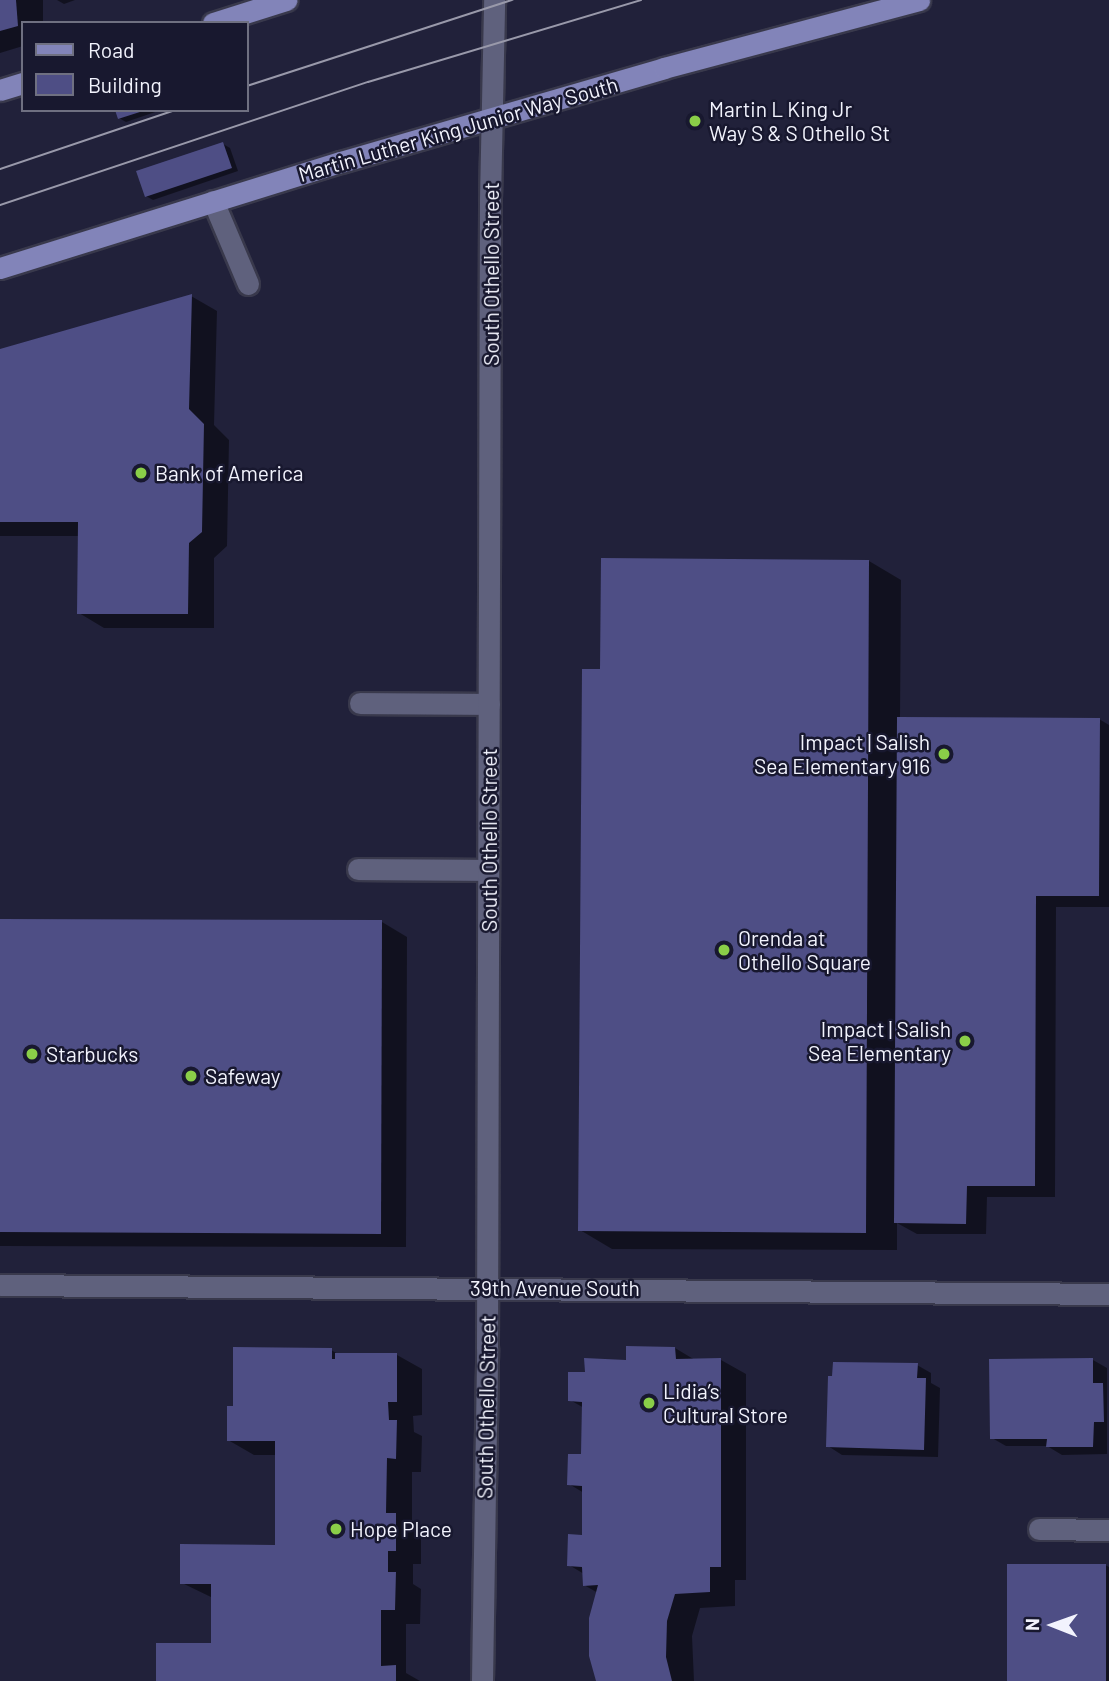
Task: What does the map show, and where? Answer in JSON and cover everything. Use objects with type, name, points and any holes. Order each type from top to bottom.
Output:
[{"type":"main road","points":[[219,21],[286,0]]},
{"type":"main road","name":"Martin Luther King Junior Way South","points":[[0,268],[491,118],[919,0]]},
{"type":"main road","points":[[0,90],[21,84]]},
{"type":"street","name":"South Othello Street","points":[[482,1681],[488,1287],[491,118],[494,0]]},
{"type":"street","points":[[214,201],[248,284]]},
{"type":"street","points":[[360,703],[489,704]]},
{"type":"street","points":[[358,869],[488,870]]},
{"type":"street","name":"39th Avenue South","points":[[0,1285],[1109,1294]]},
{"type":"street","points":[[1039,1529],[1109,1530]]},
{"type":"building","points":[[0,0],[16,0],[18,26],[0,31]]},
{"type":"building","points":[[116,112],[140,112],[118,119]]},
{"type":"building","points":[[223,142],[232,168],[145,197],[136,171]]},
{"type":"building","name":"Bank of America","points":[[192,294],[189,409],[204,424],[202,532],[189,543],[188,614],[77,614],[78,522],[0,522],[0,349]]},
{"type":"building","name":"Orenda at Othello Square","points":[[601,558],[869,560],[866,1233],[578,1231],[582,669],[600,669]]},
{"type":"building","name":"Impact | Salish Sea Elementary","points":[[897,717],[1100,718],[1099,896],[1036,896],[1035,1186],[967,1186],[966,1224],[894,1223]]},
{"type":"building","name":"Safeway","points":[[0,919],[382,920],[381,1234],[0,1232]]},
{"type":"building","points":[[626,1346],[675,1347],[676,1359],[721,1358],[721,1567],[710,1567],[710,1592],[675,1594],[667,1621],[666,1657],[672,1681],[596,1681],[589,1656],[589,1618],[598,1585],[583,1586],[582,1567],[567,1566],[568,1534],[582,1535],[582,1486],[567,1485],[568,1454],[581,1454],[582,1402],[568,1401],[568,1372],[585,1372],[584,1358],[626,1360]]},
{"type":"building","name":"Hope Place","points":[[233,1347],[332,1348],[332,1359],[335,1359],[335,1353],[397,1353],[397,1402],[388,1402],[389,1420],[397,1420],[396,1459],[387,1458],[386,1513],[396,1513],[396,1551],[388,1551],[388,1572],[396,1572],[395,1610],[381,1610],[381,1666],[396,1665],[396,1681],[156,1681],[156,1643],[211,1643],[211,1584],[180,1584],[180,1544],[275,1545],[275,1441],[227,1441],[227,1406],[233,1406]]},
{"type":"building","points":[[1093,1358],[1093,1383],[1103,1383],[1104,1422],[1094,1422],[1093,1447],[1046,1447],[1047,1439],[990,1439],[989,1359]]},
{"type":"building","points":[[833,1362],[918,1363],[917,1378],[926,1378],[924,1450],[826,1447],[828,1376],[832,1376]]},
{"type":"building","points":[[1007,1564],[1106,1564],[1106,1681],[1007,1681]]},
{"type":"tram line","points":[[248,86],[512,0]]},
{"type":"tram line","points":[[0,205],[368,82],[641,0]]},
{"type":"tram line","points":[[0,169],[169,112]]},
{"type":"place","name":"Martin L King Jr Way S & S Othello St","points":[[695,121]]},
{"type":"place","name":"Bank of America","points":[[141,473]]},
{"type":"place","name":"Impact | Salish Sea Elementary 916","points":[[944,754]]},
{"type":"place","name":"Orenda at Othello Square","points":[[724,950]]},
{"type":"place","name":"Impact | Salish Sea Elementary","points":[[965,1041]]},
{"type":"place","name":"Starbucks","points":[[32,1054]]},
{"type":"place","name":"Safeway","points":[[191,1076]]},
{"type":"place","name":"Lidia’s Cultural Store","points":[[649,1403]]},
{"type":"place","name":"Hope Place","points":[[336,1529]]}]
